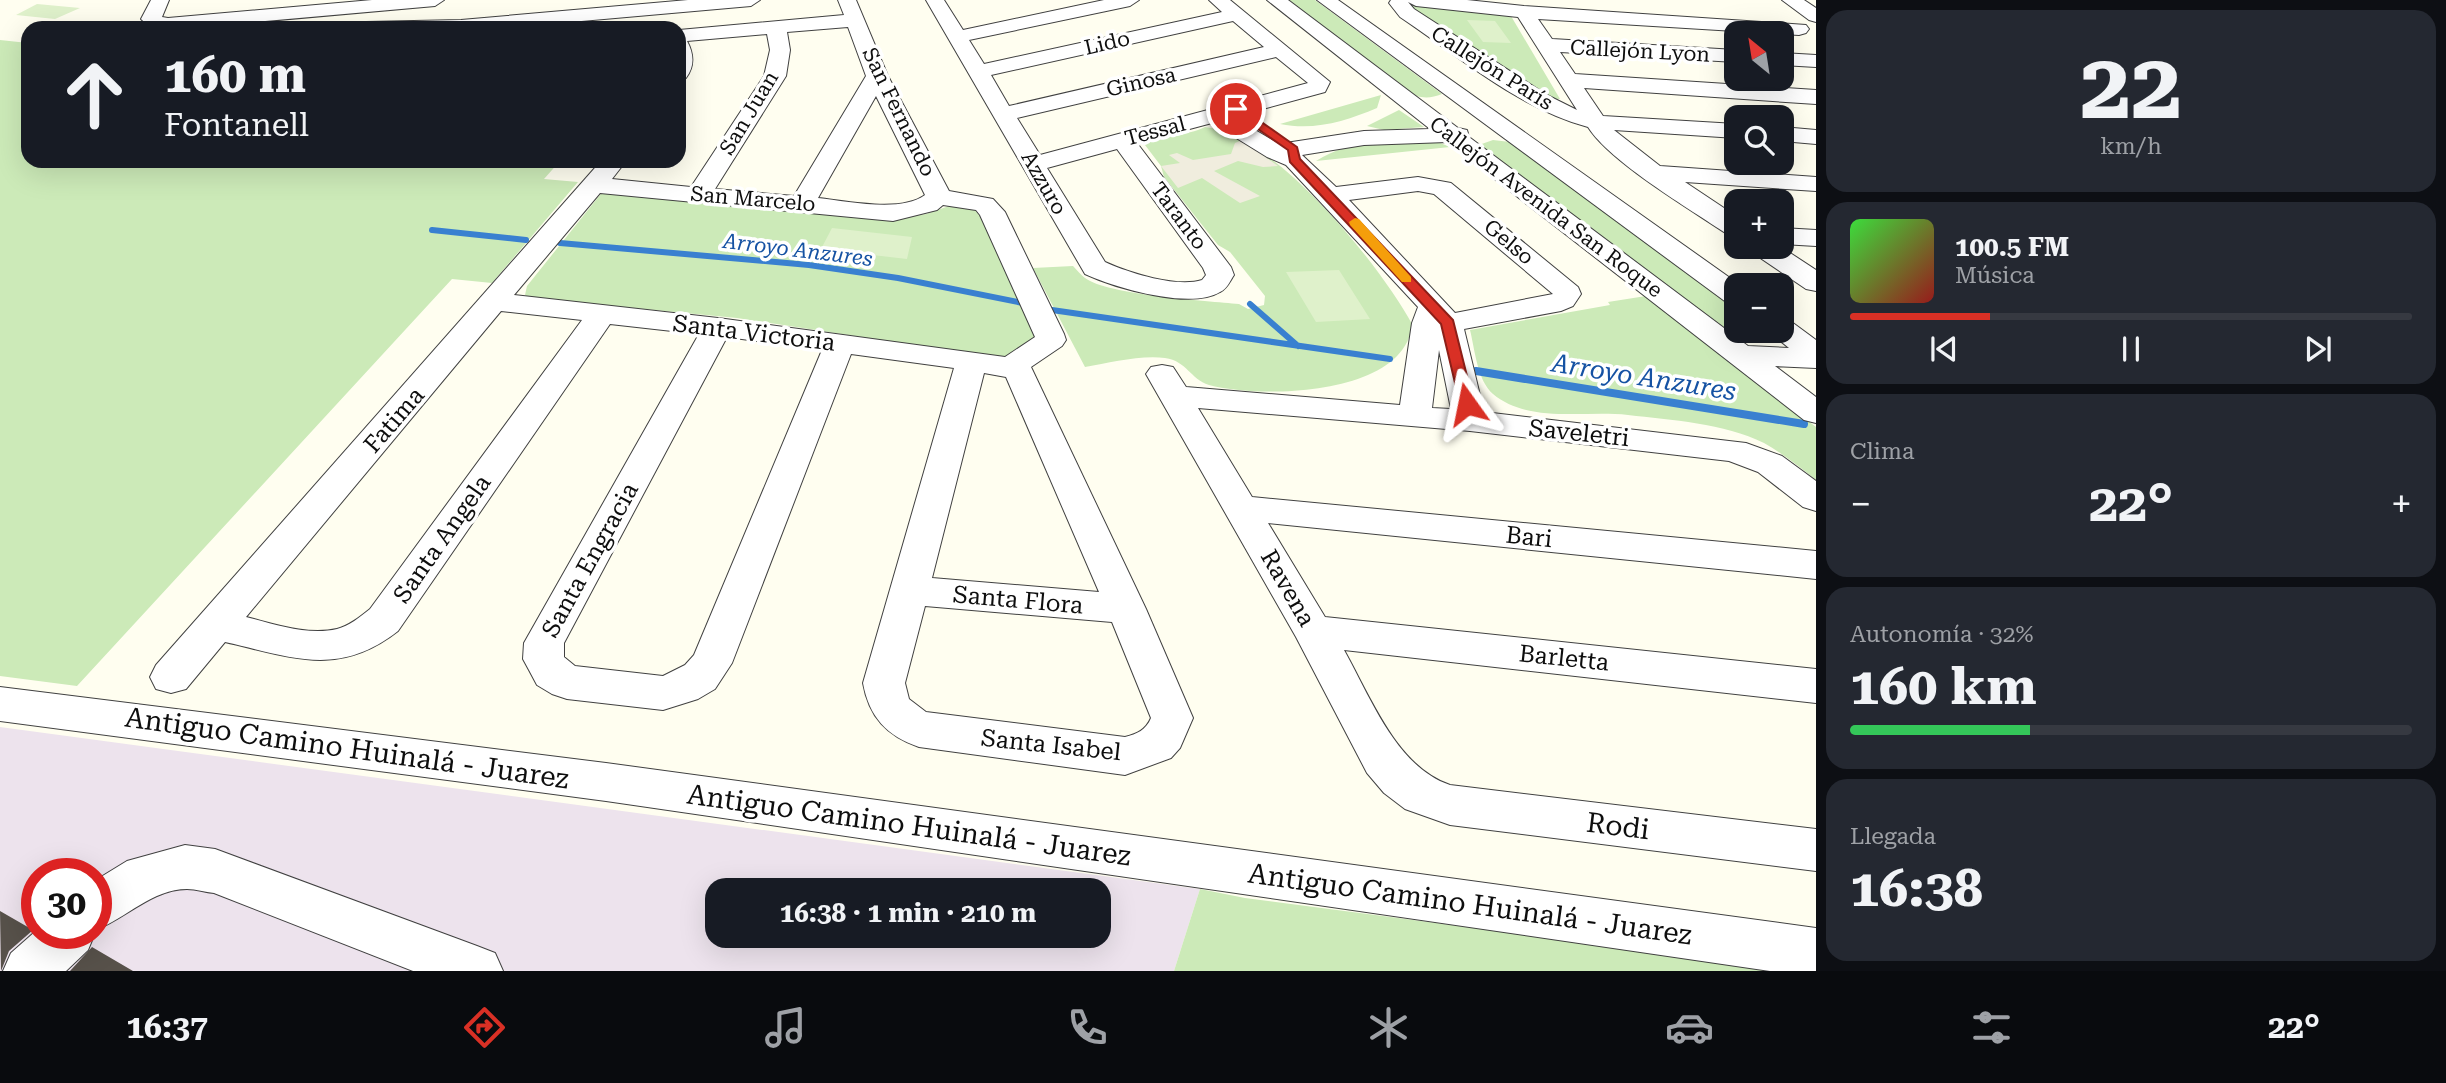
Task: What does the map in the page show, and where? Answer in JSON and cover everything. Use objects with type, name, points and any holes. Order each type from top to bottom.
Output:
[{"type":"street","points":[[156,21],[151,19],[160,0]]},
{"type":"street","points":[[208,21],[435,0]]},
{"type":"street","points":[[609,0],[647,21]]},
{"type":"street","points":[[561,21],[629,11],[751,0]]},
{"type":"street","points":[[956,37],[1130,0]]},
{"type":"street","points":[[1218,0],[1279,50]]},
{"type":"street","name":"Callejón Avenida San Roque","points":[[1276,0],[1816,413]]},
{"type":"street","name":"Callejón Avenida San Roque","points":[[1326,0],[1724,287]]},
{"type":"street","name":"Callejón París","points":[[1400,0],[1400,8],[1539,100],[1569,115],[1595,122]]},
{"type":"street","points":[[1416,0],[1524,12],[1799,29]]},
{"type":"street","points":[[1628,0],[1680,3]]},
{"type":"street","name":"Azzuro","points":[[945,2],[956,37],[1095,268],[1117,278],[1189,291],[1204,289]]},
{"type":"street","points":[[1770,7],[1807,8]]},
{"type":"street","points":[[686,35],[776,28],[852,10]]},
{"type":"street","name":"San Fernando","points":[[852,10],[877,76],[938,197],[928,205],[912,211]]},
{"type":"street","name":"Callejón París","points":[[1524,12],[1595,122],[1612,142],[1724,220]]},
{"type":"street","name":"Lido","points":[[978,72],[1235,15]]},
{"type":"street","name":"San Juan","points":[[699,194],[775,76],[780,50],[776,28]]},
{"type":"street","name":"Callejón Lyon","points":[[1544,45],[1724,56]]},
{"type":"street","name":"Tessal","points":[[1034,164],[1317,87],[1319,82],[1315,78],[1279,50]]},
{"type":"street","name":"Ginosa","points":[[1004,114],[1279,50]]},
{"type":"street","points":[[1794,60],[1816,61]]},
{"type":"street","points":[[803,203],[877,76]]},
{"type":"street","points":[[1567,80],[1816,97]]},
{"type":"street","points":[[1357,133],[1385,113],[1414,105],[1468,100]]},
{"type":"street","points":[[1225,112],[1280,148],[1330,195],[1436,318],[1470,421]]},
{"type":"street","points":[[1595,122],[1724,130]]},
{"type":"street","points":[[1280,148],[1357,133],[1453,136],[1507,130]]},
{"type":"street","points":[[1794,135],[1816,137]]},
{"type":"street","name":"Taranto","points":[[1123,140],[1217,267],[1220,275],[1216,284],[1204,289]]},
{"type":"street","name":"San Marcelo","points":[[605,173],[699,194],[893,213],[912,211]]},
{"type":"street","name":"Fatima","points":[[171,677],[605,173]]},
{"type":"street","points":[[1654,173],[1816,184]]},
{"type":"street","name":"Gelso","points":[[1330,195],[1418,184],[1442,188],[1564,287],[1567,294],[1563,300],[1551,305],[1436,318]]},
{"type":"street","points":[[938,197],[984,204],[992,212],[1049,334],[1051,340],[1011,367]]},
{"type":"street","points":[[1794,236],[1816,237]]},
{"type":"street","points":[[1781,259],[1816,283]]},
{"type":"street","name":"Santa Victoria","points":[[496,302],[719,327],[1011,367]]},
{"type":"street","name":"Santa Angela","points":[[216,625],[318,646],[342,644],[366,634],[384,620],[602,314]]},
{"type":"street","points":[[1416,416],[1436,318]]},
{"type":"street","name":"Santa Engracia","points":[[719,327],[544,643],[543,659],[552,673],[567,682],[663,693],[683,687],[700,677],[711,663],[840,344]]},
{"type":"street","points":[[1794,339],[1816,357]]},
{"type":"street","points":[[1752,364],[1816,357]]},
{"type":"street","name":"Santa Isabel","points":[[971,362],[884,683],[887,703],[898,717],[919,729],[1125,756],[1148,750],[1166,737],[1172,718],[1023,377],[1011,367]]},
{"type":"street","points":[[1752,364],[1816,376]]},
{"type":"street","name":"Saveletri","points":[[1169,385],[1416,416],[1734,451],[1770,464],[1816,499]]},
{"type":"street","name":"Ravena","points":[[1169,385],[1313,631],[1383,760],[1400,779],[1422,795]]},
{"type":"street","name":"Bari","points":[[1242,508],[1816,565]]},
{"type":"street","name":"Santa Flora","points":[[910,590],[1126,609]]},
{"type":"street","name":"Barletta","points":[[1313,631],[1816,686]]},
{"type":"street","name":"Antiguo Camino Huinalá - Juarez","points":[[0,704],[593,780],[1816,953]]},
{"type":"street","name":"Rodi","points":[[1422,795],[1450,805],[1816,850]]},
{"type":"street","points":[[112,897],[144,877],[185,867],[215,871],[477,971]]},
{"type":"street","points":[[30,971],[53,949]]},
{"type":"shaded area","points":[[1242,140],[1278,166],[1263,167],[1238,161],[1214,171],[1260,196],[1240,203],[1202,178],[1178,188],[1161,166],[1180,163],[1169,155],[1177,153],[1193,160],[1231,154],[1235,143]]},
{"type":"shaded area","points":[[0,727],[1200,889],[1174,971],[0,971]]},
{"type":"green space","points":[[1281,0],[1315,0],[1442,94],[1418,97],[1404,93]]},
{"type":"green space","points":[[1409,3],[1511,16],[1560,99],[1553,99],[1407,6]]},
{"type":"green space","points":[[37,4],[80,8],[55,19],[16,15]]},
{"type":"green space","points":[[1467,20],[1495,21],[1511,43],[1483,42]]},
{"type":"green space","points":[[0,40],[21,42],[21,168],[554,168],[544,179],[578,182],[492,283],[452,279],[77,686],[0,676]]},
{"type":"green space","points":[[1381,95],[1377,108],[1342,121],[1306,126],[1280,124]]},
{"type":"green space","points":[[1399,110],[1424,127],[1384,130],[1367,126]]},
{"type":"green space","points":[[1205,127],[1232,135],[1262,152],[1292,176],[1351,237],[1376,269],[1412,324],[1404,348],[1385,366],[1359,379],[1328,387],[1262,392],[1209,385],[1197,379],[1184,366],[1165,358],[1135,358],[1085,367],[1033,268],[1073,266],[1085,278],[1097,284],[1135,293],[1239,304],[1248,309],[1264,305],[1265,296],[1230,252],[1218,245],[1164,177],[1161,166],[1145,145],[1157,139]]},
{"type":"green space","points":[[1433,140],[1450,147],[1316,161],[1344,148],[1373,142]]},
{"type":"green space","points":[[1493,140],[1510,142],[1724,295],[1724,329],[1476,146]]},
{"type":"green space","points":[[604,190],[893,220],[926,214],[949,206],[981,206],[1040,336],[1004,359],[737,318],[530,298],[525,295],[527,286]]},
{"type":"green space","points":[[832,228],[912,237],[907,259],[821,249]]},
{"type":"green space","points":[[1339,270],[1370,319],[1316,322],[1286,272]]},
{"type":"green space","points":[[1646,296],[1816,427],[1816,480],[1764,443],[1732,431],[1697,423],[1628,415],[1540,413],[1507,403],[1493,394],[1483,381],[1470,330]]},
{"type":"green space","points":[[1200,889],[1245,898],[1803,971],[1174,971]]},
{"type":"building","points":[[0,911],[21,923],[21,940],[9,951],[1,971]]},
{"type":"building","points":[[90,949],[95,949],[133,971],[70,971]]},
{"type":"waterway","name":"Arroyo Anzures","points":[[432,230],[526,240]]},
{"type":"waterway","name":"Arroyo Anzures","points":[[560,243],[809,265],[898,278],[1028,304]]},
{"type":"waterway","points":[[1250,304],[1298,346]]},
{"type":"waterway","name":"Arroyo Anzures","points":[[1052,310],[1298,346]]},
{"type":"waterway","name":"Arroyo Anzures","points":[[1298,346],[1390,359]]},
{"type":"waterway","name":"Arroyo Anzures","points":[[1476,371],[1804,424]]},
{"type":"slow traffic","points":[[1355,222],[1407,280]]},
{"type":"route","points":[[1236,109],[1294,149],[1294,160],[1330,195],[1448,323],[1467,404]]}]
